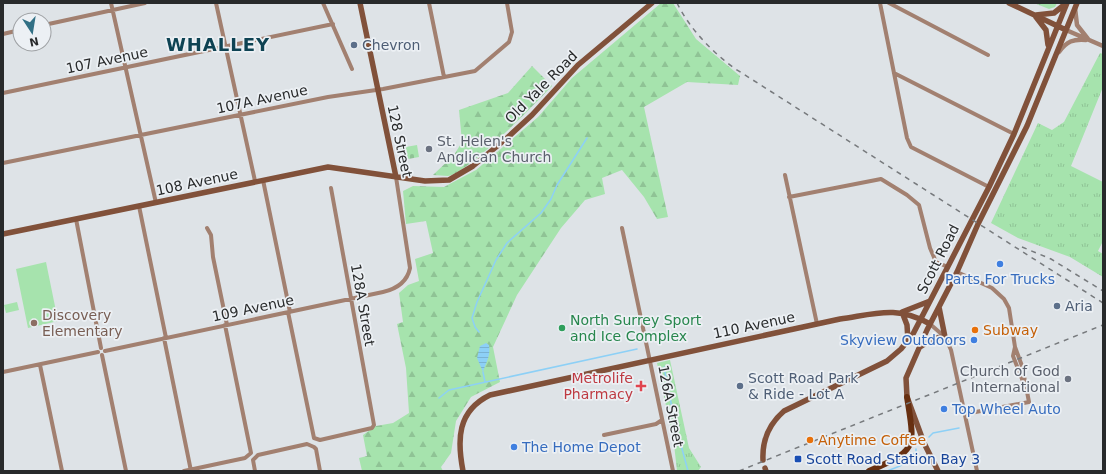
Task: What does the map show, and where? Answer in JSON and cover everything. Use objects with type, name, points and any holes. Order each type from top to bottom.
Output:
[{"type":"main road","name":"128 Street","points":[[360,3],[396,177]]},
{"type":"main road","name":"Old Yale Road","points":[[396,177],[438,182],[449,180],[467,170],[486,156],[532,115],[578,65],[652,3]]},
{"type":"main road","points":[[1009,3],[1066,30]]},
{"type":"main road","points":[[1034,15],[1054,13],[1066,3]]},
{"type":"main road","name":"Scott Road","points":[[764,460],[763,447],[766,434],[774,421],[784,411],[887,361],[908,341],[922,319],[989,187],[1014,134],[1066,3]]},
{"type":"main road","name":"Scott Road","points":[[938,471],[924,443],[907,397],[906,378],[918,349],[957,272],[978,224],[1027,126],[1076,5]]},
{"type":"main road","points":[[1034,15],[1046,30],[1048,39],[1047,49]]},
{"type":"main road","name":"108 Avenue","points":[[3,234],[328,167],[396,177]]},
{"type":"main road","points":[[908,341],[906,325],[902,312],[930,301]]},
{"type":"main road","points":[[918,349],[934,338],[945,337],[939,308]]},
{"type":"main road","name":"110 Avenue","points":[[463,471],[459,450],[461,428],[467,416],[477,403],[490,395],[817,324],[890,312],[902,312],[915,315],[930,324]]},
{"type":"main road","points":[[868,471],[895,460],[907,450],[912,435],[912,425],[907,397]]},
{"type":"street","points":[[111,3],[156,202]]},
{"type":"street","points":[[52,23],[145,3]]},
{"type":"street","points":[[216,3],[255,181]]},
{"type":"street","points":[[323,3],[352,69]]},
{"type":"street","points":[[429,3],[444,77]]},
{"type":"street","name":"107A Avenue","points":[[3,163],[328,97],[377,90],[475,71],[509,42],[512,35],[507,3]]},
{"type":"street","points":[[880,3],[907,138],[911,147],[989,187]]},
{"type":"street","points":[[889,3],[988,54]]},
{"type":"street","points":[[1076,5],[1078,25],[1089,40]]},
{"type":"street","name":"107 Avenue","points":[[3,93],[333,24]]},
{"type":"street","points":[[1066,30],[1103,46]]},
{"type":"street","points":[[1056,55],[1065,44],[1071,40],[1089,40]]},
{"type":"street","points":[[894,73],[1014,134]]},
{"type":"street","points":[[785,175],[817,324]]},
{"type":"street","name":"128 Street","points":[[396,177],[410,265],[408,275],[403,283]]},
{"type":"street","points":[[789,197],[881,179],[907,195],[919,205],[930,248],[936,262],[948,267]]},
{"type":"street","points":[[264,180],[289,312]]},
{"type":"street","name":"128A Street","points":[[289,312],[314,438],[320,440],[369,430],[374,425],[331,188]]},
{"type":"street","points":[[139,206],[191,470]]},
{"type":"street","points":[[76,219],[101,348],[100,354],[126,471]]},
{"type":"street","points":[[184,471],[248,456],[251,450],[213,257],[211,234],[207,228]]},
{"type":"street","name":"126A Street","points":[[622,228],[651,359],[673,471]]},
{"type":"street","points":[[957,272],[992,288],[1002,295],[1009,308],[1015,347],[1013,356],[1016,367],[1027,390],[1029,402],[965,414]]},
{"type":"street","name":"109 Avenue","points":[[105,351],[388,291],[403,283]]},
{"type":"street","points":[[930,324],[945,337],[953,359],[977,471]]},
{"type":"street","points":[[3,372],[100,354],[105,351],[101,348]]},
{"type":"street","points":[[40,365],[62,471]]},
{"type":"street","points":[[604,435],[656,424],[662,420]]},
{"type":"street","points":[[255,471],[253,462],[258,455],[307,444],[314,447],[316,450],[320,471]]},
{"type":"green space","points":[[661,3],[673,3],[696,39],[740,76],[738,85],[687,82],[644,107],[668,217],[657,219],[644,197],[622,170],[602,178],[605,194],[585,200],[561,228],[517,295],[493,347],[500,382],[471,397],[456,421],[451,453],[441,467],[443,471],[362,471],[359,458],[367,456],[363,435],[376,426],[393,423],[409,413],[406,368],[397,324],[403,322],[399,293],[408,285],[419,281],[415,259],[433,253],[426,221],[406,224],[403,191],[413,186],[444,187],[476,170],[538,117],[572,78]]},
{"type":"green space","points":[[1034,3],[1057,3],[1055,7],[1049,9]]},
{"type":"green space","points":[[1100,53],[1103,54],[1103,87],[1071,166],[1103,182],[1103,241],[1098,251],[1103,254],[1103,277],[1070,257],[1018,238],[991,223],[1038,123],[1052,130],[1064,122]]},
{"type":"green space","points":[[532,66],[552,86],[502,136],[458,172],[448,176],[433,175],[454,155],[462,142],[459,110],[508,93]]},
{"type":"green space","points":[[417,145],[419,157],[403,160],[400,148]]},
{"type":"green space","points":[[46,262],[58,321],[28,328],[16,269]]},
{"type":"green space","points":[[17,302],[19,310],[6,313],[4,305]]},
{"type":"green space","points":[[670,360],[689,448],[701,467],[698,471],[677,471],[674,444],[657,363]]},
{"type":"water","points":[[486,343],[489,345],[489,352],[483,372],[477,358],[480,346]]},
{"type":"waterway","points":[[479,332],[475,327],[472,318],[477,302],[496,260],[507,243],[541,213],[551,199],[557,185],[587,138]]},
{"type":"waterway","points":[[439,398],[449,390],[637,349]]},
{"type":"waterway","points":[[664,367],[673,413]]},
{"type":"waterway","points":[[483,372],[485,382]]},
{"type":"waterway","points":[[675,423],[688,471]]},
{"type":"waterway","points":[[929,437],[933,433],[959,428]]},
{"type":"waterway","points":[[887,471],[900,466],[916,452],[916,449]]},
{"type":"railway","points":[[677,3],[688,22],[702,39],[734,68],[1103,303]]},
{"type":"railway","points":[[1022,247],[1051,259],[1103,291]]},
{"type":"railway","points":[[739,471],[1103,325]]},
{"type":"place","name":"Chevron","points":[[354,45]]},
{"type":"place","name":"St. Helen's Anglican Church","points":[[429,149]]},
{"type":"place","name":"Parts For Trucks","points":[[1000,264]]},
{"type":"place","name":"Aria","points":[[1057,306]]},
{"type":"place","name":"Discovery Elementary","points":[[34,323]]},
{"type":"place","name":"North Surrey Sport and Ice Complex","points":[[562,328]]},
{"type":"place","name":"Subway","points":[[975,330]]},
{"type":"place","name":"Skyview Outdoors","points":[[974,340]]},
{"type":"place","name":"Church of God International","points":[[1068,379]]},
{"type":"place","name":"Metrolife Pharmacy","points":[[641,386]]},
{"type":"place","name":"Scott Road Park & Ride - Lot A","points":[[740,386]]},
{"type":"place","name":"Top Wheel Auto","points":[[944,409]]},
{"type":"place","name":"Anytime Coffee","points":[[810,440]]},
{"type":"place","name":"The Home Depot","points":[[514,447]]},
{"type":"place","name":"Scott Road Station Bay 3","points":[[798,459]]},
{"type":"district","name":"WHALLEY","points":[[218,44]]}]
